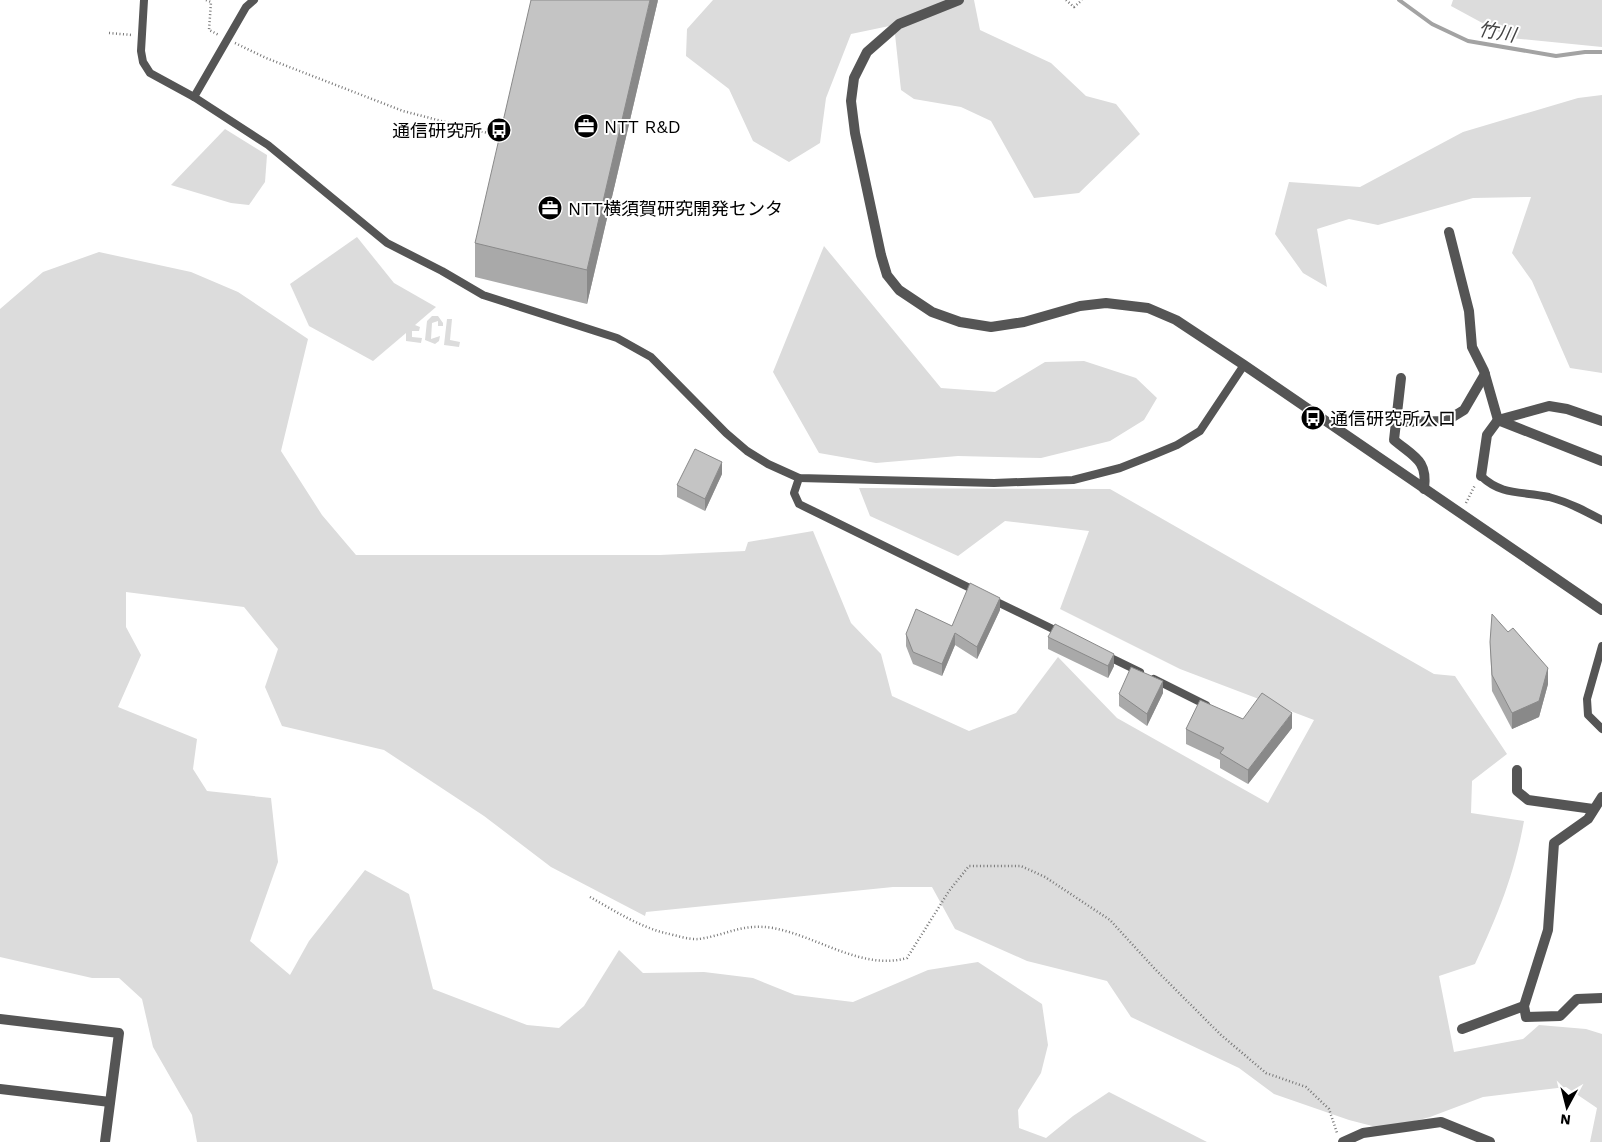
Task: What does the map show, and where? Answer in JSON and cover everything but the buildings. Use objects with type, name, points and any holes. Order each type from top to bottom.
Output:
[{"type":"street","points":[[959,0],[899,24],[867,52],[854,78],[851,101],[855,133],[881,255],[887,275],[899,290],[932,312],[960,322],[991,327],[1024,322],[1080,306],[1106,303],[1148,308],[1176,320],[1244,364],[1602,610]]},
{"type":"street","points":[[1449,232],[1469,311],[1472,347],[1485,374],[1498,420]]},
{"type":"street","points":[[1397,422],[1446,421],[1464,410],[1485,374]]},
{"type":"street","points":[[1402,378],[1397,422],[1394,425],[1394,440],[1424,466],[1426,474],[1424,489]]},
{"type":"street","points":[[1481,476],[1487,435],[1498,420],[1549,406],[1567,409],[1602,421]]},
{"type":"street","points":[[1498,420],[1602,461]]},
{"type":"street","points":[[1517,770],[1517,791],[1528,800],[1593,809]]},
{"type":"street","points":[[1602,797],[1588,820],[1554,843],[1548,930],[1524,1006],[1526,1017],[1560,1016],[1577,999],[1602,998]]},
{"type":"street","points":[[1462,1029],[1524,1006]]},
{"type":"street","points":[[0,1019],[118,1033],[105,1142]]},
{"type":"street","points":[[0,1089],[110,1102]]},
{"type":"street","points":[[1341,1142],[1363,1133],[1441,1122],[1490,1142]]},
{"type":"lane","points":[[144,0],[141,35],[142,62],[150,73],[194,97],[268,145],[386,243],[442,271],[483,295],[617,338],[651,357],[726,433],[747,451],[768,464],[799,478],[994,482],[1072,480],[1145,458],[1177,445],[1200,431],[1244,364]]},
{"type":"lane","points":[[194,97],[246,7],[254,0]]},
{"type":"lane","points":[[1481,476],[1491,486],[1508,492],[1548,497],[1576,506],[1602,520]]},
{"type":"lane","points":[[799,478],[794,493],[799,504],[1073,639]]},
{"type":"lane","points":[[1602,646],[1587,699],[1588,715],[1602,729]]},
{"type":"lane","points":[[1100,652],[1206,705]]},
{"type":"path","points":[[206,0],[211,2],[209,30],[266,58],[403,111],[507,138]]},
{"type":"path","points":[[1066,0],[1074,6],[1082,0]]},
{"type":"path","points":[[109,32],[141,35]]},
{"type":"path","points":[[1461,514],[1481,476]]},
{"type":"path","points":[[590,898],[662,932],[697,940],[750,926],[774,928],[826,944],[867,960],[892,962],[907,958],[949,891],[969,866],[1021,866],[1045,877],[1110,920],[1154,968],[1221,1035],[1266,1073],[1306,1087],[1329,1108],[1341,1142]]},
{"type":"shaded area","points":[[713,0],[974,0],[980,30],[1051,63],[1086,96],[1116,104],[1140,134],[1079,193],[1034,198],[991,121],[961,107],[914,99],[901,90],[894,25],[851,34],[826,98],[820,143],[789,162],[753,141],[729,89],[686,56],[687,29]]},
{"type":"shaded area","points":[[1453,0],[1602,0],[1602,47],[1510,38],[1451,6]]},
{"type":"shaded area","points":[[1602,95],[1602,373],[1570,368],[1532,281],[1512,253],[1531,197],[1473,198],[1378,225],[1349,219],[1317,229],[1327,287],[1303,273],[1275,234],[1289,182],[1360,187],[1463,132],[1578,98]]},
{"type":"shaded area","points":[[225,129],[267,155],[265,182],[249,205],[231,203],[171,185]]},
{"type":"shaded area","points":[[357,237],[394,283],[436,307],[415,325],[420,327],[419,331],[412,331],[412,337],[422,338],[421,343],[406,341],[406,333],[373,361],[309,326],[290,284]]},
{"type":"shaded area","points":[[824,246],[941,388],[995,392],[1045,362],[1084,361],[1136,378],[1157,398],[1144,420],[1110,441],[1041,458],[958,456],[876,463],[819,453],[773,372]]},
{"type":"shaded area","points":[[99,252],[191,272],[238,292],[308,339],[281,451],[322,515],[356,555],[660,555],[745,551],[748,542],[813,531],[851,623],[881,654],[892,696],[969,731],[1016,713],[1058,657],[1117,718],[1268,803],[1314,720],[1180,669],[1060,609],[1089,531],[1005,521],[958,556],[870,516],[859,488],[1110,489],[1434,674],[1455,676],[1507,754],[1472,781],[1471,813],[1524,821],[1515,860],[1504,894],[1475,964],[1439,976],[1454,1052],[1523,1039],[1539,1025],[1586,1029],[1602,1034],[1602,1142],[1590,1142],[1597,1108],[1566,1087],[1483,1097],[1430,1117],[1384,1129],[1349,1120],[1274,1094],[1239,1068],[1131,1017],[1107,981],[1027,961],[955,929],[932,887],[893,887],[646,912],[645,916],[551,867],[484,816],[384,750],[282,726],[265,687],[278,649],[244,607],[126,592],[126,627],[141,655],[118,707],[197,739],[193,769],[207,791],[271,798],[278,862],[250,941],[290,975],[309,941],[365,870],[409,894],[433,989],[527,1025],[559,1028],[584,1006],[619,950],[643,973],[704,972],[753,978],[795,995],[853,1002],[928,970],[978,962],[1042,1004],[1048,1045],[1041,1073],[1018,1110],[1019,1128],[1046,1138],[1073,1116],[1109,1092],[1207,1142],[197,1142],[192,1115],[153,1047],[142,999],[119,978],[92,978],[0,957],[0,309],[43,272]]},
{"type":"shaded area","points":[[432,316],[438,316],[443,323],[443,326],[438,326],[438,321],[432,323],[431,339],[440,336],[439,341],[435,344],[425,340],[427,321]]},
{"type":"shaded area","points":[[447,319],[452,319],[450,340],[460,342],[459,347],[444,345]]},
{"type":"waterway","name":"竹川","points":[[1399,0],[1432,24],[1468,41],[1556,56],[1602,52]]},
{"type":"place","name":"NTT R&D","points":[[586,126]]},
{"type":"place","name":"通信研究所","points":[[499,130]]},
{"type":"place","name":"NTT横須賀研究開発センタ","points":[[550,208]]},
{"type":"place","name":"通信研究所入口","points":[[1313,418]]}]
